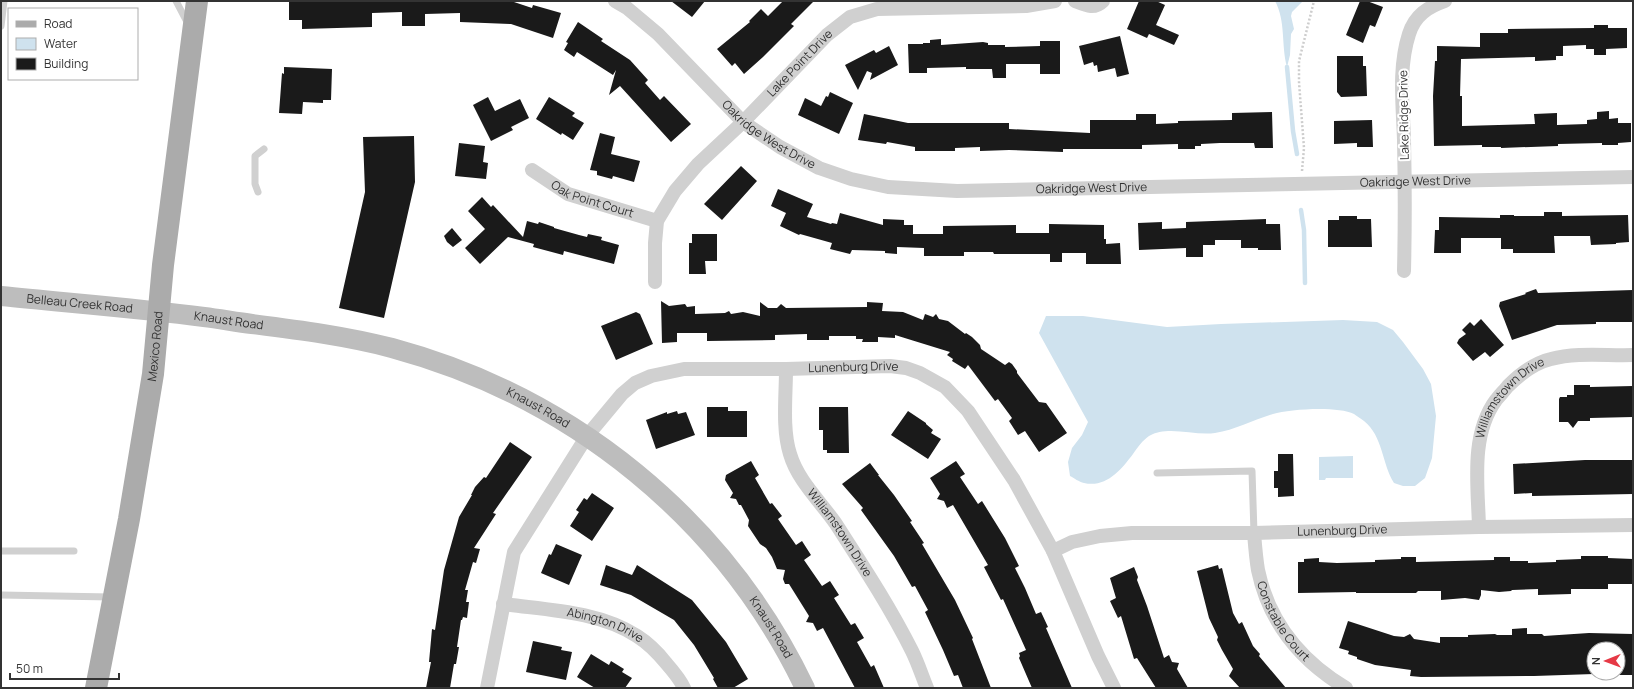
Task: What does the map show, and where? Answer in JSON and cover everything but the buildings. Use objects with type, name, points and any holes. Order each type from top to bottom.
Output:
[{"type":"main road","name":"Mexico Road","points":[[96,688],[115,597],[137,476],[153,374],[163,266],[197,1]]},
{"type":"main road","name":"Belleau Creek Road","points":[[1,296],[159,312]]},
{"type":"main road","name":"Knaust Road","points":[[159,312],[305,330],[393,348],[487,382],[549,414],[587,436],[627,466],[680,512],[728,564],[772,626],[793,662],[805,688]]},
{"type":"street","name":"Lake Point Drive","points":[[655,282],[655,243],[657,221],[675,191],[698,164],[743,122],[827,35],[850,17],[878,9],[1026,6],[1055,1]]},
{"type":"street","points":[[1075,1],[1088,6],[1096,6],[1103,1]]},
{"type":"street","name":"Lake Ridge Drive","points":[[1404,271],[1405,181],[1402,66],[1405,48],[1417,19],[1429,7],[1445,1]]},
{"type":"street","name":"Oakridge West Drive","points":[[625,3],[658,34],[743,122],[780,148],[820,168],[851,179],[888,187],[957,191],[1633,177]]},
{"type":"street","name":"Oak Point Court","points":[[532,170],[568,194],[657,221]]},
{"type":"street","name":"Williamstown Drive","points":[[1479,527],[1478,451],[1484,425],[1495,401],[1514,380],[1524,372],[1536,364],[1551,359],[1568,356],[1633,355]]},
{"type":"street","name":"Lunenburg Drive","points":[[587,436],[622,394],[635,383],[651,376],[684,369],[786,370],[890,366],[906,368],[920,373],[945,387],[968,411],[1014,480],[1053,551],[1098,656],[1114,688]]},
{"type":"street","name":"Williamstown Drive","points":[[786,370],[786,437],[789,453],[794,466],[800,478],[831,517],[873,582],[912,652],[926,688]]},
{"type":"street","points":[[487,688],[514,552],[587,436]]},
{"type":"street","name":"Lunenburg Drive","points":[[1053,551],[1072,542],[1108,535],[1132,533],[1254,533],[1479,527],[1633,525]]},
{"type":"street","name":"Constable Court","points":[[1254,533],[1258,569],[1263,589],[1270,608],[1280,627],[1303,656],[1318,670],[1346,688]]},
{"type":"street","name":"Abington Drive","points":[[503,604],[583,615],[614,625],[637,636],[661,657],[673,671],[684,688]]},
{"type":"lane","points":[[1,26],[4,1]]},
{"type":"lane","points":[[176,1],[193,32]]},
{"type":"lane","points":[[258,192],[255,184],[255,156],[264,149]]},
{"type":"lane","points":[[1157,473],[1252,471],[1254,533]]},
{"type":"lane","points":[[1,551],[74,551]]},
{"type":"lane","points":[[1,595],[115,597]]},
{"type":"path","points":[[1301,183],[1304,148],[1299,82],[1299,61],[1314,1]]},
{"type":"water","points":[[1275,1],[1303,1],[1292,12],[1291,16],[1294,29],[1291,34],[1290,55],[1287,67],[1281,17]]},
{"type":"water","points":[[1046,316],[1083,316],[1167,327],[1343,320],[1377,322],[1393,330],[1423,369],[1431,384],[1436,416],[1432,458],[1425,478],[1415,486],[1403,486],[1394,483],[1379,442],[1370,427],[1364,421],[1347,411],[1314,409],[1281,412],[1230,430],[1215,433],[1207,434],[1164,431],[1156,433],[1149,436],[1118,472],[1106,480],[1092,484],[1080,482],[1070,476],[1068,462],[1072,448],[1082,435],[1088,422],[1039,333]]},
{"type":"water","points":[[1353,456],[1353,478],[1326,478],[1325,480],[1319,480],[1319,457]]},
{"type":"waterway","points":[[1287,67],[1293,131],[1297,154]]},
{"type":"waterway","points":[[1301,210],[1304,230],[1305,283]]}]
